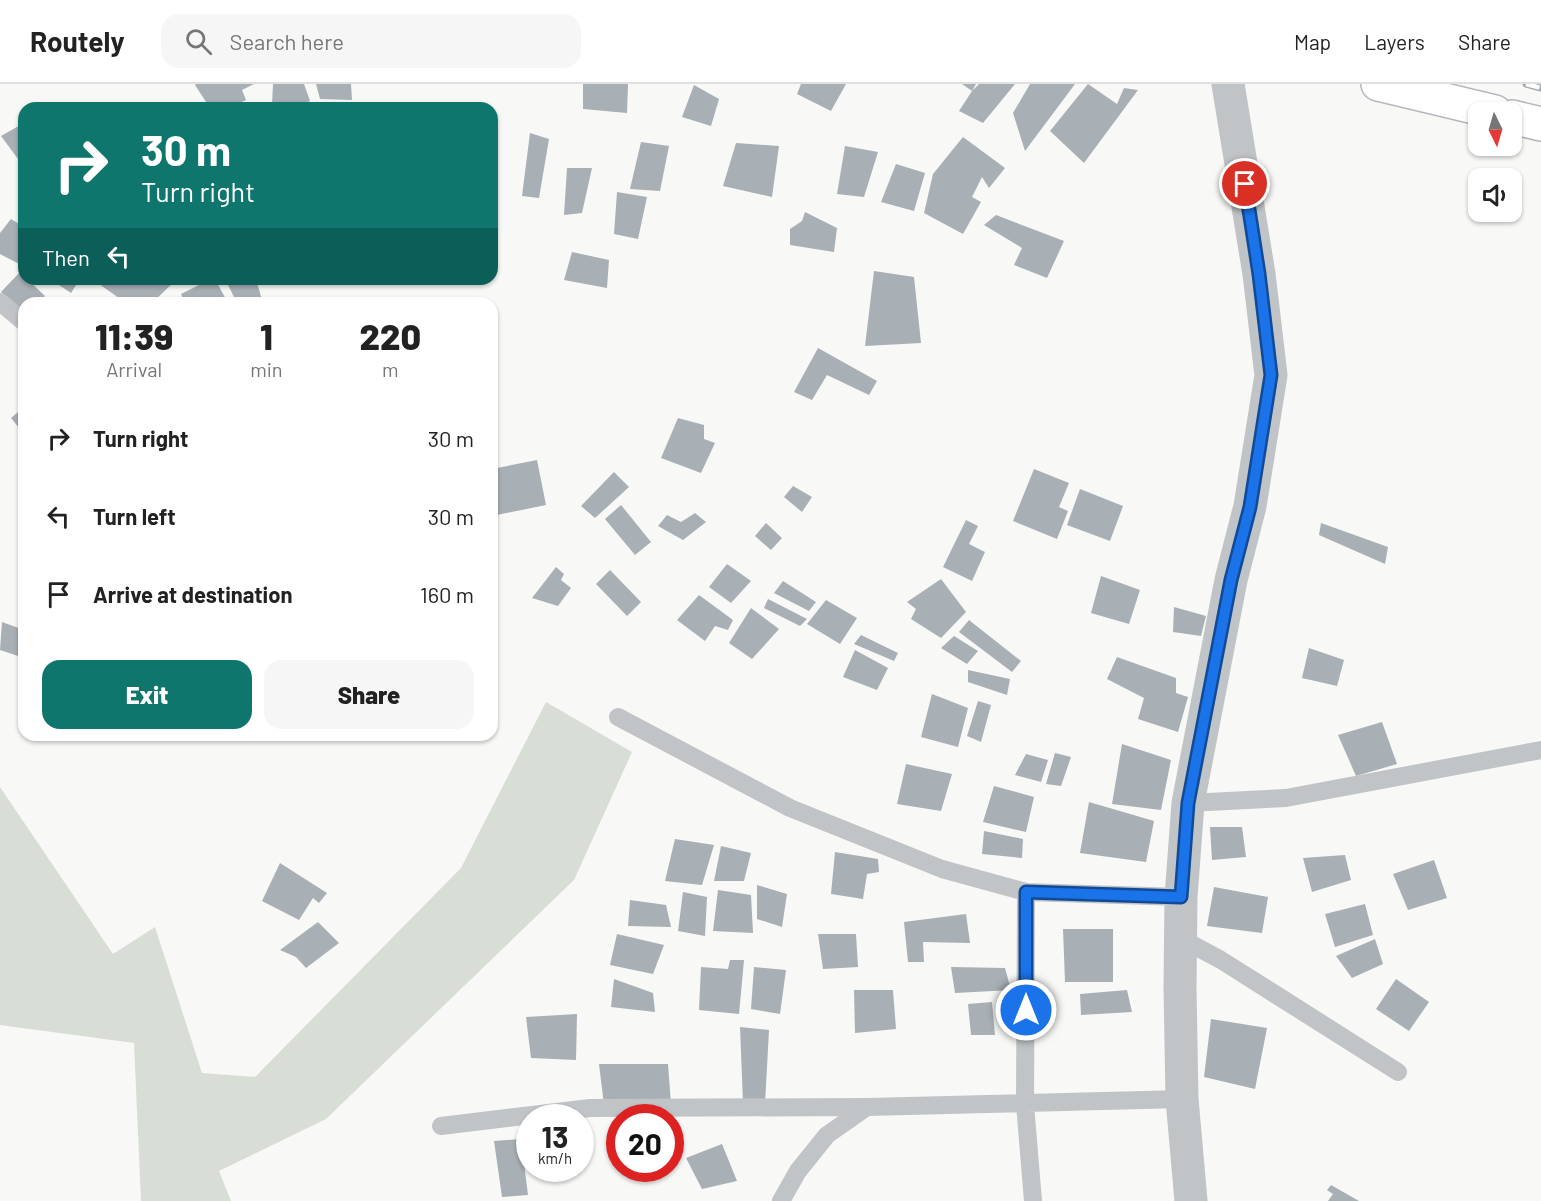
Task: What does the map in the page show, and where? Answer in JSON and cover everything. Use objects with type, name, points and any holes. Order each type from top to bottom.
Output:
[{"type":"main road","points":[[1378,84],[1468,106]]},
{"type":"main road","points":[[1522,119],[1541,124]]},
{"type":"street","points":[[1191,1201],[1182,1099],[1180,938],[1188,803],[1231,580],[1250,507],[1271,375],[1259,274],[1228,84]]},
{"type":"lane","points":[[0,302],[18,317]]},
{"type":"lane","points":[[618,717],[790,808],[942,869],[1026,892],[1181,897]]},
{"type":"lane","points":[[1188,803],[1286,798],[1541,750]]},
{"type":"lane","points":[[1026,892],[1025,1104],[1033,1201]]},
{"type":"lane","points":[[1180,938],[1221,960],[1398,1072]]},
{"type":"lane","points":[[441,1126],[590,1108],[867,1107],[1182,1099]]},
{"type":"lane","points":[[781,1201],[798,1171],[827,1135],[867,1107]]},
{"type":"shaded area","points":[[546,702],[632,752],[574,880],[326,1119],[219,1171],[231,1201],[141,1201],[134,1043],[0,1025],[0,787],[113,954],[155,927],[202,1073],[255,1077],[461,868]]},
{"type":"building","points":[[254,84],[242,90],[246,100],[242,102],[206,102],[195,85]]},
{"type":"building","points":[[273,84],[304,84],[310,101],[308,102],[272,102]]},
{"type":"building","points":[[316,84],[351,84],[352,100],[320,99]]},
{"type":"building","points":[[583,84],[628,84],[627,113],[583,109]]},
{"type":"building","points":[[801,84],[846,84],[831,111],[797,94]]},
{"type":"building","points":[[962,84],[976,84],[972,91]]},
{"type":"building","points":[[979,84],[1015,84],[983,123],[959,111]]},
{"type":"building","points":[[1030,84],[1075,84],[1025,151],[1013,113]]},
{"type":"building","points":[[1088,84],[1117,104],[1124,88],[1138,90],[1084,163],[1050,131]]},
{"type":"building","points":[[694,85],[719,99],[711,126],[682,117]]},
{"type":"building","points":[[18,126],[18,159],[1,136]]},
{"type":"building","points":[[530,133],[549,139],[539,198],[522,196]]},
{"type":"building","points":[[963,137],[1005,168],[989,188],[982,177],[972,197],[981,202],[963,234],[924,213],[933,174]]},
{"type":"building","points":[[641,142],[669,146],[660,191],[630,189]]},
{"type":"building","points":[[736,143],[779,146],[772,197],[723,186]]},
{"type":"building","points":[[845,146],[878,152],[864,197],[837,194]]},
{"type":"building","points":[[896,164],[925,173],[914,211],[881,202]]},
{"type":"building","points":[[567,168],[592,168],[582,213],[564,215]]},
{"type":"building","points":[[617,192],[647,197],[638,239],[614,234]]},
{"type":"building","points":[[805,212],[837,228],[834,252],[790,245],[790,229],[802,221]]},
{"type":"building","points":[[996,215],[1064,241],[1047,278],[1014,265],[1022,248],[984,225]]},
{"type":"building","points":[[11,219],[18,223],[18,263],[0,254],[0,233]]},
{"type":"building","points":[[572,252],[609,260],[607,288],[564,280]]},
{"type":"building","points":[[874,271],[914,277],[921,343],[865,346]]},
{"type":"building","points":[[18,274],[18,285],[33,285],[45,296],[18,297],[18,308],[1,292]]},
{"type":"building","points":[[59,285],[76,285],[71,293]]},
{"type":"building","points":[[100,285],[171,285],[158,297],[118,297]]},
{"type":"building","points":[[199,285],[218,285],[225,297],[182,297],[181,294]]},
{"type":"building","points":[[228,285],[258,285],[261,297],[234,297]]},
{"type":"building","points":[[818,348],[877,381],[869,395],[827,375],[812,400],[794,392]]},
{"type":"building","points":[[18,412],[18,427],[11,418]]},
{"type":"building","points":[[678,418],[704,425],[704,439],[715,443],[701,473],[661,458]]},
{"type":"building","points":[[537,460],[546,505],[498,515],[498,468]]},
{"type":"building","points":[[1034,469],[1069,483],[1059,507],[1068,511],[1057,539],[1013,521]]},
{"type":"building","points":[[614,472],[629,487],[595,518],[581,506]]},
{"type":"building","points":[[793,486],[812,497],[802,512],[784,497]]},
{"type":"building","points":[[1080,489],[1123,506],[1110,541],[1067,525]]},
{"type":"building","points":[[621,505],[651,542],[635,555],[605,519]]},
{"type":"building","points":[[695,513],[706,522],[683,540],[658,526],[667,515],[681,522]]},
{"type":"building","points":[[966,520],[978,526],[969,544],[985,552],[972,581],[943,567]]},
{"type":"building","points":[[766,523],[782,538],[771,550],[755,536]]},
{"type":"building","points":[[1321,523],[1388,547],[1385,564],[1319,535]]},
{"type":"building","points":[[727,564],[751,581],[731,603],[709,587]]},
{"type":"building","points":[[556,567],[564,574],[561,580],[571,588],[558,606],[532,598]]},
{"type":"building","points":[[610,570],[641,602],[627,616],[596,584]]},
{"type":"building","points":[[1101,576],[1140,590],[1129,624],[1091,613]]},
{"type":"building","points":[[941,579],[966,612],[941,638],[911,619],[916,609],[907,602]]},
{"type":"building","points":[[783,581],[816,602],[809,611],[774,593]]},
{"type":"building","points":[[699,595],[733,620],[728,630],[715,626],[705,641],[677,620]]},
{"type":"building","points":[[768,599],[807,619],[800,626],[764,608]]},
{"type":"building","points":[[826,600],[857,618],[840,644],[807,624]]},
{"type":"building","points":[[1174,607],[1206,616],[1201,636],[1173,632]]},
{"type":"building","points":[[751,608],[779,629],[752,659],[729,643]]},
{"type":"building","points":[[969,620],[1021,661],[1012,672],[959,632]]},
{"type":"building","points":[[2,622],[18,628],[18,656],[0,650]]},
{"type":"building","points":[[861,635],[898,653],[894,661],[854,644]]},
{"type":"building","points":[[954,636],[978,651],[967,664],[941,648]]},
{"type":"building","points":[[1309,648],[1344,660],[1337,686],[1302,678]]},
{"type":"building","points":[[855,650],[888,668],[877,690],[843,677]]},
{"type":"building","points":[[1117,657],[1176,678],[1176,693],[1188,697],[1178,732],[1138,719],[1144,698],[1107,679]]},
{"type":"building","points":[[968,670],[1010,679],[1007,695],[968,682]]},
{"type":"building","points":[[932,694],[968,708],[958,747],[921,737]]},
{"type":"building","points":[[978,701],[991,705],[981,742],[967,736]]},
{"type":"building","points":[[1382,722],[1397,764],[1356,776],[1338,735]]},
{"type":"building","points":[[1122,744],[1171,760],[1161,810],[1112,804]]},
{"type":"building","points":[[1055,753],[1071,757],[1061,786],[1046,784]]},
{"type":"building","points":[[1026,754],[1048,760],[1041,782],[1015,775]]},
{"type":"building","points":[[906,764],[952,774],[941,811],[897,804]]},
{"type":"building","points":[[994,786],[1034,797],[1026,832],[983,822]]},
{"type":"building","points":[[1089,802],[1154,821],[1146,862],[1080,853]]},
{"type":"building","points":[[1210,827],[1242,827],[1246,857],[1212,860]]},
{"type":"building","points":[[984,831],[1023,839],[1022,858],[982,854]]},
{"type":"building","points":[[675,839],[714,845],[702,885],[665,881]]},
{"type":"building","points":[[721,846],[751,853],[744,881],[714,881]]},
{"type":"building","points":[[835,852],[878,859],[879,872],[867,874],[863,899],[831,894]]},
{"type":"building","points":[[1345,855],[1351,880],[1312,892],[1303,858]]},
{"type":"building","points":[[1434,860],[1447,898],[1408,910],[1393,874]]},
{"type":"building","points":[[280,863],[327,893],[319,903],[313,898],[299,920],[262,901]]},
{"type":"building","points":[[757,885],[787,894],[782,927],[757,919]]},
{"type":"building","points":[[1214,887],[1268,897],[1262,933],[1207,926]]},
{"type":"building","points":[[718,890],[751,895],[753,933],[713,931]]},
{"type":"building","points":[[683,892],[707,897],[705,936],[678,931]]},
{"type":"building","points":[[630,900],[666,905],[671,927],[628,926]]},
{"type":"building","points":[[1365,904],[1373,935],[1335,947],[1325,914]]},
{"type":"building","points":[[966,914],[970,943],[923,942],[924,962],[908,962],[904,922]]},
{"type":"building","points":[[318,922],[339,943],[306,968],[296,957],[280,950]]},
{"type":"building","points":[[1063,929],[1113,929],[1113,982],[1065,982]]},
{"type":"building","points":[[617,934],[664,945],[653,974],[610,965]]},
{"type":"building","points":[[818,934],[856,934],[858,967],[823,969]]},
{"type":"building","points":[[1375,939],[1383,964],[1352,978],[1336,956]]},
{"type":"building","points":[[730,960],[744,960],[739,1014],[699,1010],[701,967],[728,969]]},
{"type":"building","points":[[754,967],[786,970],[780,1014],[751,1009]]},
{"type":"building","points":[[951,967],[1005,968],[1011,990],[955,993]]},
{"type":"building","points":[[614,979],[653,993],[655,1012],[611,1007]]},
{"type":"building","points":[[1396,979],[1429,1002],[1409,1031],[1376,1009]]},
{"type":"building","points":[[854,990],[893,990],[896,1029],[855,1033]]},
{"type":"building","points":[[1127,990],[1132,1012],[1081,1015],[1080,994]]},
{"type":"building","points":[[992,1002],[995,1035],[971,1035],[968,1004]]},
{"type":"building","points":[[577,1014],[576,1060],[531,1058],[526,1017]]},
{"type":"building","points":[[1211,1019],[1267,1028],[1255,1089],[1204,1077]]},
{"type":"building","points":[[740,1027],[769,1030],[765,1104],[743,1103]]},
{"type":"building","points":[[599,1064],[668,1064],[671,1104],[604,1105]]},
{"type":"building","points":[[516,1139],[516,1182],[526,1182],[528,1195],[502,1197],[494,1141]]},
{"type":"building","points":[[722,1144],[737,1181],[702,1189],[686,1158]]},
{"type":"building","points":[[1331,1185],[1359,1201],[1328,1201],[1333,1194],[1327,1190]]},
{"type":"railway","points":[[1526,84],[1541,88]]},
{"type":"route","points":[[1026,1010],[1026,892],[1181,897],[1188,803],[1231,580],[1250,507],[1271,375],[1267,332],[1245,184]]}]
